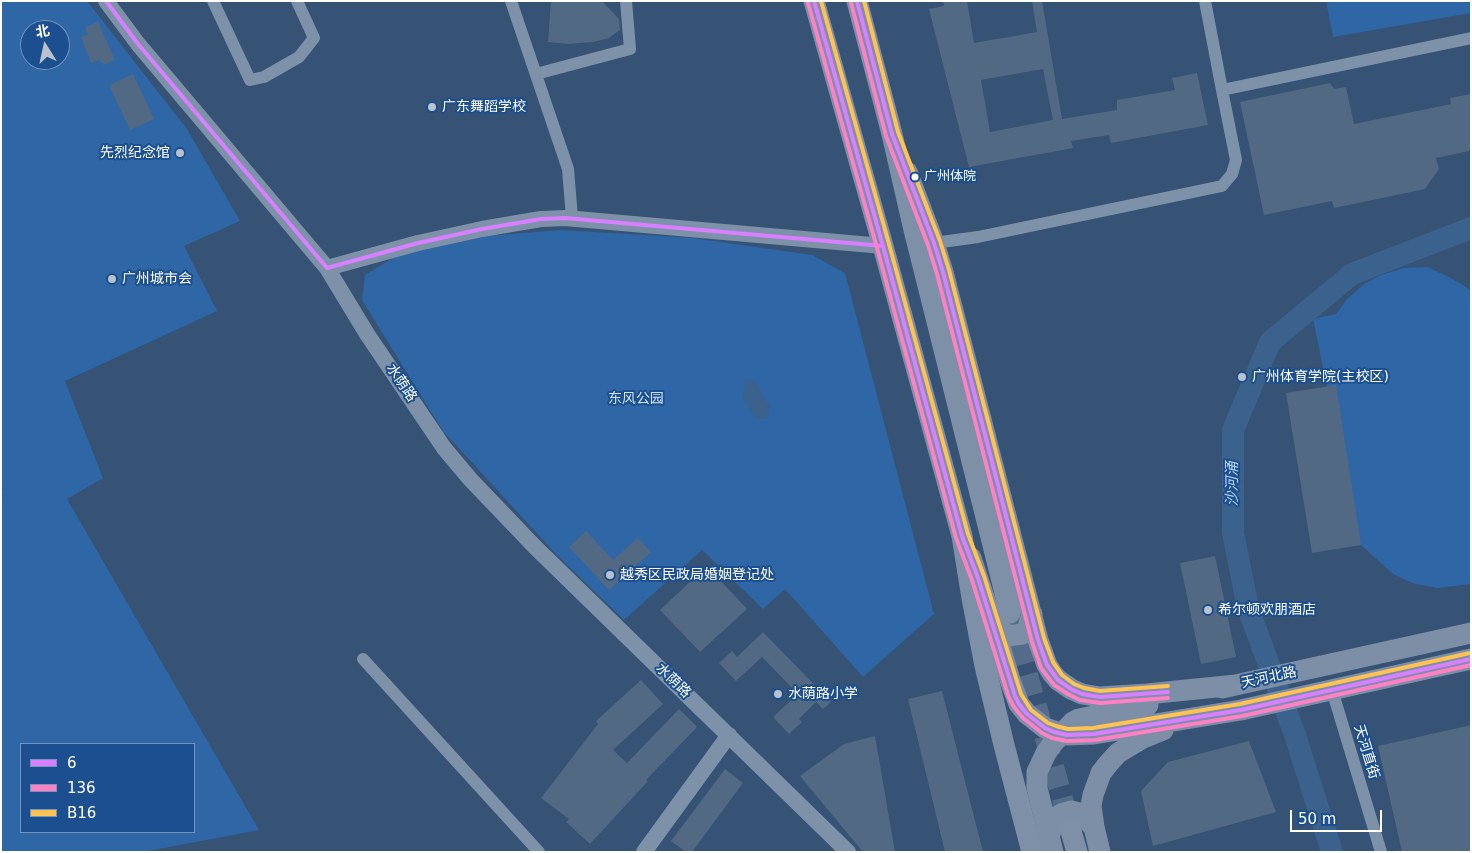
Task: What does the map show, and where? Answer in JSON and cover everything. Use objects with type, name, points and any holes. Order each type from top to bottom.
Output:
[{"type":"highway","points":[[814,1],[962,536],[985,666],[1032,852]]},
{"type":"highway","points":[[857,1],[892,134],[1002,618]]},
{"type":"main road","points":[[892,134],[934,243],[943,272],[1040,647],[1047,665],[1058,680],[1082,694],[1107,696],[1236,685]]},
{"type":"main road","points":[[962,536],[978,578],[1002,618],[1008,636],[1022,634],[1027,631],[1032,614]]},
{"type":"main road","points":[[1002,618],[1011,683],[1019,704],[1027,714],[1045,728],[1066,731]]},
{"type":"main road","name":"天河北路","points":[[1066,731],[1079,719],[1192,696],[1471,633]]},
{"type":"main road","name":"天河北路","points":[[1066,731],[1094,734],[1241,710],[1471,659]]},
{"type":"main road","points":[[1100,852],[1091,806],[1095,786],[1101,773],[1118,753],[1143,738],[1170,728],[1241,710]]},
{"type":"main road","points":[[1051,845],[1037,788],[1037,772],[1046,753],[1066,731]]},
{"type":"main road","points":[[1051,845],[1053,823],[1058,816],[1064,813],[1071,811],[1079,813],[1094,827]]},
{"type":"street","name":"水荫路","points":[[106,1],[138,44],[327,268],[367,334],[444,448],[470,479],[535,547],[848,852]]},
{"type":"street","points":[[213,1],[250,80],[264,77],[299,57],[314,38],[297,1]]},
{"type":"street","points":[[511,1],[568,170],[572,218]]},
{"type":"street","points":[[536,74],[630,49],[626,1]]},
{"type":"street","points":[[934,243],[978,236],[1222,186],[1232,174],[1236,160],[1205,1]]},
{"type":"street","points":[[1222,90],[1471,38]]},
{"type":"street","points":[[327,268],[418,243],[541,219],[572,218],[883,246]]},
{"type":"street","points":[[362,660],[539,852]]},
{"type":"street","name":"天河直街","points":[[1332,690],[1381,852]]},
{"type":"street","points":[[644,852],[729,735]]},
{"type":"green space","points":[[1,1],[87,1],[187,129],[240,221],[184,246],[217,311],[65,381],[103,478],[67,499],[259,830],[143,852],[1,852],[1,497],[3,496],[1,492]]},
{"type":"green space","points":[[1326,1],[1471,1],[1471,13],[1333,37]]},
{"type":"green space","name":"东风公园","points":[[562,230],[693,238],[812,255],[845,273],[934,614],[863,677],[785,589],[763,609],[702,550],[624,620],[555,553],[443,431],[362,300],[365,275],[403,252],[473,237]]},
{"type":"green space","points":[[1427,267],[1447,276],[1471,292],[1471,584],[1437,588],[1412,583],[1393,574],[1361,545],[1313,319],[1336,314],[1347,299],[1364,284],[1381,275],[1404,268]]},
{"type":"shaded area","points":[[746,378],[757,383],[764,399],[770,406],[768,419],[756,419],[743,397]]},
{"type":"building","points":[[551,1],[602,1],[619,19],[620,30],[609,38],[593,42],[568,44],[548,42]]},
{"type":"building","points":[[943,1],[967,1],[974,43],[1037,32],[1032,1],[1042,1],[1062,119],[1117,110],[1117,100],[1175,90],[1172,78],[1197,73],[1208,125],[1111,143],[1109,135],[1071,141],[1073,148],[969,167],[929,9],[944,6]],"holes":[[[1043,69],[1053,120],[990,132],[981,80]]]},
{"type":"building","points":[[98,22],[115,60],[103,65],[100,60],[91,63],[81,37],[88,35],[85,27]]},
{"type":"building","points":[[133,74],[154,119],[130,130],[109,85]]},
{"type":"building","points":[[1330,83],[1334,89],[1346,87],[1354,124],[1451,104],[1450,98],[1471,94],[1471,147],[1469,151],[1436,158],[1439,169],[1425,189],[1334,208],[1332,201],[1264,215],[1240,102]]},
{"type":"building","points":[[1336,385],[1361,545],[1312,553],[1286,393]]},
{"type":"building","name":"越秀区民政局婚姻登记处","points":[[586,531],[613,560],[638,538],[651,552],[609,590],[569,547]]},
{"type":"building","name":"希尔顿欢朋酒店","points":[[1215,556],[1236,657],[1201,664],[1180,563]]},
{"type":"building","points":[[707,566],[747,609],[700,652],[660,610]]},
{"type":"building","points":[[763,632],[831,702],[823,709],[816,702],[799,719],[802,722],[789,734],[773,717],[798,694],[762,657],[736,681],[719,663],[732,651],[737,657]]},
{"type":"building","points":[[641,680],[663,704],[613,750],[627,763],[679,709],[697,727],[646,780],[648,781],[590,844],[566,822],[569,819],[541,798],[598,724],[596,721]]},
{"type":"building","points":[[942,691],[983,852],[945,852],[908,699]]},
{"type":"building","points":[[1471,725],[1471,852],[1402,852],[1378,746]]},
{"type":"building","points":[[875,736],[895,852],[863,852],[800,776],[844,744]]},
{"type":"building","points":[[1249,741],[1276,812],[1153,846],[1141,791],[1168,762]]},
{"type":"building","points":[[725,769],[743,783],[692,852],[686,852],[671,841]]},
{"type":"waterway","name":"沙河涌","points":[[1332,852],[1295,735],[1248,608],[1233,533],[1233,430],[1270,342],[1352,274],[1471,228]]},
{"type":"tunnel","points":[[1010,613],[1071,829]]},
{"type":"transit line","name":"6","points":[[106,1],[138,44],[327,268]]},
{"type":"transit line","name":"6","points":[[814,1],[962,536],[978,578],[1015,696],[1027,714],[1045,728],[1054,732],[1067,735],[1094,734],[1241,710],[1471,659]]},
{"type":"transit line","name":"B16","points":[[821,1],[968,534],[984,576],[1021,694],[1031,710],[1048,723],[1056,726],[1068,729],[1093,728],[1240,704],[1470,653]]},
{"type":"transit line","name":"6","points":[[857,1],[892,134],[934,243],[943,272],[1038,640],[1047,665],[1058,680],[1082,694],[1100,697],[1168,692]]},
{"type":"transit line","name":"B16","points":[[864,1],[898,132],[940,241],[949,270],[1044,638],[1053,662],[1062,675],[1074,684],[1084,688],[1100,691],[1168,686]]},
{"type":"transit line","name":"136","points":[[808,3],[956,538],[972,580],[1009,698],[1023,718],[1042,733],[1052,738],[1067,741],[1095,740],[1242,716],[1471,665]]},
{"type":"transit line","name":"136","points":[[851,3],[886,136],[928,245],[937,274],[1032,642],[1041,668],[1054,685],[1080,700],[1100,703],[1168,698]]},
{"type":"transit line","name":"6","points":[[327,268],[418,243],[482,229],[541,219],[565,218],[883,246]]},
{"type":"place","name":"广东舞蹈学校","points":[[432,107]]},
{"type":"place","name":"先烈纪念馆","points":[[180,153]]},
{"type":"place","name":"广州体院","points":[[915,177]]},
{"type":"place","name":"广州城市会","points":[[112,279]]},
{"type":"place","name":"广州体育学院(主校区)","points":[[1242,377]]},
{"type":"place","name":"越秀区民政局婚姻登记处","points":[[610,575]]},
{"type":"place","name":"希尔顿欢朋酒店","points":[[1208,610]]},
{"type":"place","name":"水荫路小学","points":[[778,694]]}]
